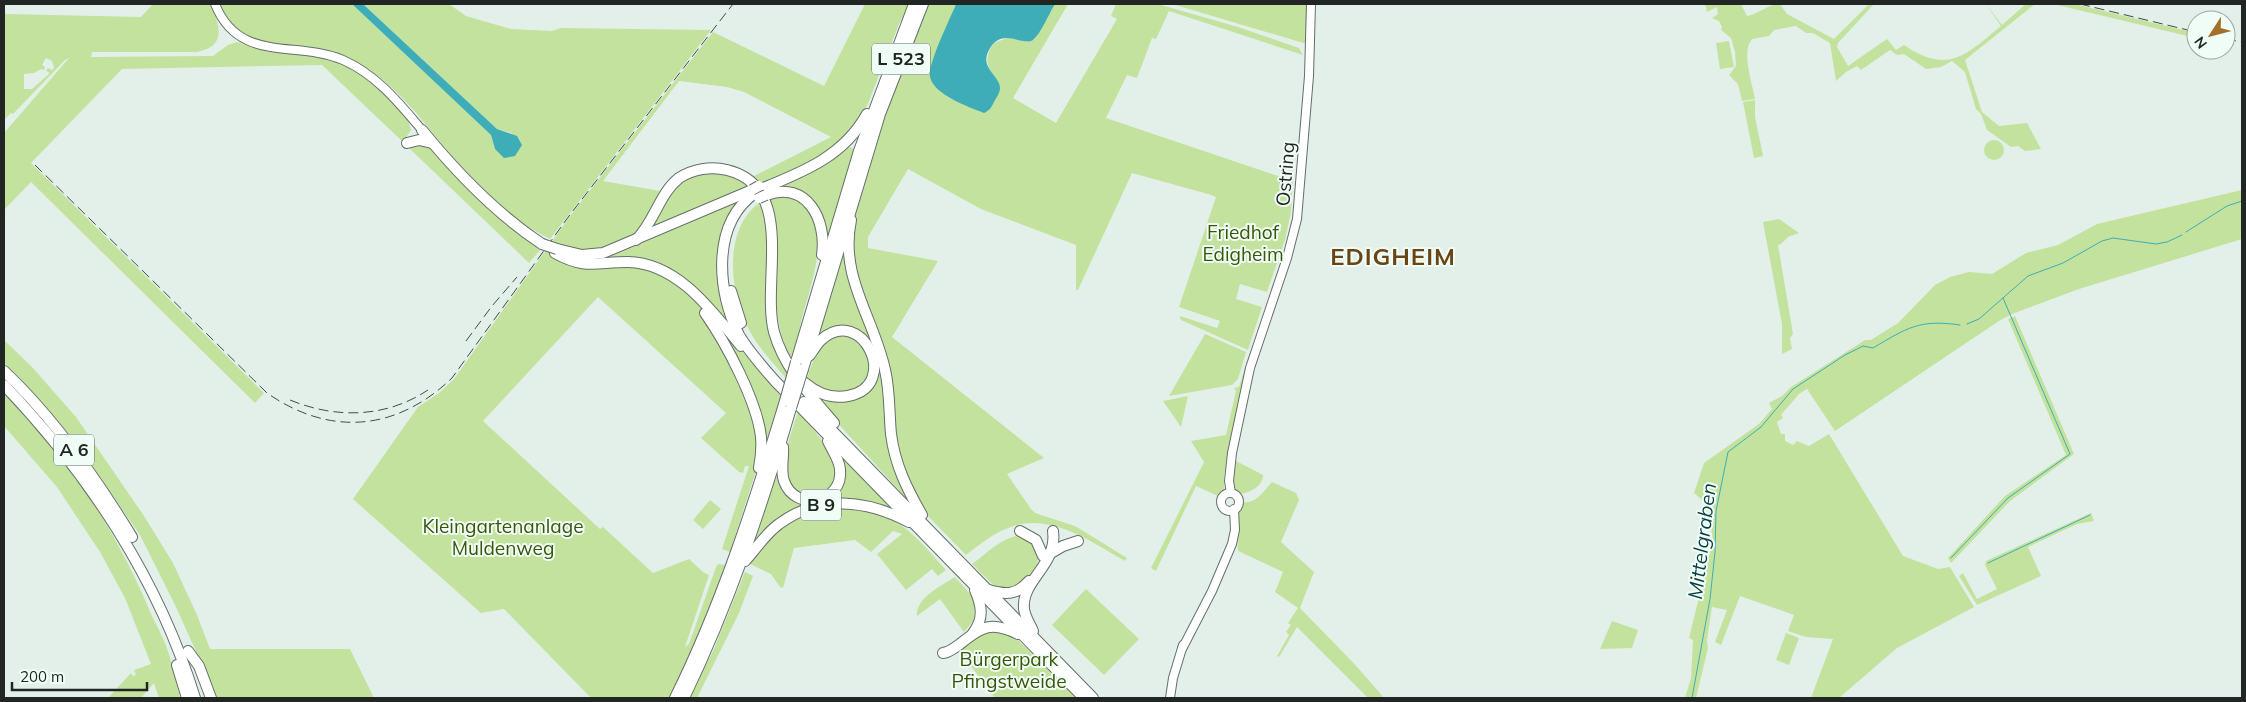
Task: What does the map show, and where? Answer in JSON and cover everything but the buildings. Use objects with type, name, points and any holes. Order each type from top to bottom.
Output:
[{"type":"highway","name":"L 523","points":[[877,101],[914,4]]},
{"type":"highway","name":"L 523","points":[[864,149],[923,4]]},
{"type":"highway","points":[[799,365],[854,193],[877,101]]},
{"type":"highway","points":[[556,251],[593,255],[615,250],[759,192],[824,160],[847,142],[877,101]]},
{"type":"highway","points":[[422,130],[464,178],[498,211],[542,244],[584,264],[627,262],[649,264],[668,272],[687,287],[744,350],[916,526]]},
{"type":"highway","points":[[407,143],[419,140],[433,144]]},
{"type":"highway","points":[[823,271],[864,149]]},
{"type":"highway","points":[[636,240],[652,220],[666,192],[686,174],[703,169],[723,169],[734,172],[751,182],[765,200],[770,214],[770,296],[772,321],[780,349],[799,365],[819,393],[827,396],[852,396],[865,388],[872,376],[875,363],[874,356],[866,342],[856,335],[843,332],[825,337],[799,365]]},
{"type":"highway","points":[[759,192],[742,204],[730,224],[722,270],[726,299],[732,319],[740,336],[761,366]]},
{"type":"highway","points":[[759,192],[741,216],[730,248],[728,279],[738,316],[748,336],[764,358],[1094,698]]},
{"type":"highway","name":"B 9","points":[[684,698],[705,653],[738,564],[754,501],[788,404],[823,271],[822,230],[812,208],[795,194],[759,192]]},
{"type":"highway","points":[[854,193],[849,236],[854,285],[885,371],[891,435],[896,462],[908,492],[929,529]]},
{"type":"highway","points":[[687,287],[715,328],[757,415],[762,452],[754,501]]},
{"type":"highway","points":[[799,365],[858,456]]},
{"type":"highway","name":"A 6","points":[[4,371],[41,410],[74,450],[105,493],[132,537]]},
{"type":"highway","name":"A 6","points":[[4,385],[67,456],[99,500],[128,547],[162,614],[164,628],[189,698]]},
{"type":"highway","points":[[788,404],[783,436],[782,474],[786,486],[798,498],[811,501],[818,500],[832,493],[840,476],[839,462],[823,431]]},
{"type":"highway","points":[[738,564],[783,436]]},
{"type":"highway","name":"B 9","points":[[675,698],[738,564],[778,524],[802,511],[822,505],[845,503],[868,506],[892,513],[916,526],[1084,698]]},
{"type":"highway","points":[[1020,531],[1036,540],[1047,555]]},
{"type":"highway","points":[[988,590],[1008,594],[1016,592],[1034,576],[1047,555],[1063,546],[1078,541]]},
{"type":"highway","points":[[1036,639],[1024,611],[1025,596],[1047,555]]},
{"type":"highway","name":"B 9","points":[[969,636],[979,623],[981,608],[972,584]]},
{"type":"highway","name":"B 9","points":[[969,636],[988,627],[1000,626],[1024,636]]},
{"type":"highway","points":[[942,653],[951,650],[969,636]]},
{"type":"highway","points":[[205,698],[188,651],[198,666],[211,698]]},
{"type":"street","points":[[215,4],[227,25],[250,42],[270,48],[319,53],[356,66],[383,86],[422,130]]},
{"type":"street","name":"Ostring","points":[[1228,494],[1231,459],[1250,368],[1287,258],[1297,219],[1309,76],[1311,4]]},
{"type":"street","points":[[1228,494],[1238,499],[1238,505],[1231,509],[1221,503],[1228,494]]},
{"type":"street","points":[[1170,698],[1175,671],[1182,649],[1212,591],[1228,553],[1234,534],[1231,509]]},
{"type":"green space","points":[[153,4],[211,4],[219,33],[214,45],[197,52],[92,52],[91,57],[213,56],[228,45],[237,42],[268,52],[325,58],[348,67],[369,80],[393,101],[408,120],[411,130],[403,142],[322,65],[122,69],[31,163],[264,393],[255,403],[31,182],[4,210],[4,133],[69,58],[13,114],[11,113],[4,120],[4,12],[6,14],[141,17]],"holes":[[[46,58],[52,61],[54,68],[52,70],[48,68],[46,71],[50,73],[32,89],[24,89],[24,74],[34,73],[41,69],[44,70],[45,67],[42,65]]]},
{"type":"green space","points":[[219,4],[352,4],[491,135],[495,149],[512,133],[497,129],[363,4],[449,4],[466,16],[511,29],[552,31],[561,28],[711,30],[550,239],[519,220],[491,197],[404,99],[370,70],[352,60],[325,50],[304,46],[265,44],[256,41],[234,26]]},
{"type":"green space","name":"Kleingartenanlage Muldenweg","points":[[865,4],[910,4],[899,24],[864,114],[833,151],[746,196],[720,255],[732,327],[726,333],[781,396],[767,445],[758,450],[755,474],[730,552],[722,549],[749,466],[745,466],[743,473],[739,472],[701,438],[726,413],[598,297],[483,421],[600,529],[603,527],[653,573],[689,559],[709,575],[685,647],[689,644],[716,567],[718,564],[725,565],[701,634],[671,698],[591,698],[504,609],[481,613],[353,499],[418,407],[439,393],[454,379],[570,216],[713,32],[824,86]],"holes":[[[679,81],[727,87],[744,92],[831,137],[752,177],[697,170],[666,192],[603,181]]]},
{"type":"green space","name":"Friedhof Edigheim","points":[[926,4],[956,4],[932,63],[947,97],[984,113],[993,77],[987,60],[994,43],[1010,37],[1028,42],[1035,39],[1055,4],[1068,4],[1013,98],[1056,123],[1117,19],[1111,16],[1116,4],[1161,5],[1238,27],[1299,48],[1303,55],[1169,11],[1156,39],[1152,38],[1137,78],[1127,75],[1106,118],[1293,181],[1291,212],[1285,240],[1267,292],[1240,284],[1236,299],[1262,307],[1248,350],[1180,318],[1180,316],[1217,328],[1220,321],[1179,307],[1216,197],[1208,194],[1132,173],[1078,290],[1076,290],[1076,245],[981,209],[908,169],[868,237],[868,248],[938,261],[892,337],[1044,458],[1007,474],[1035,513],[1075,526],[1127,558],[1125,561],[1069,531],[1039,523],[1023,524],[1002,530],[966,555],[925,513],[907,481],[896,441],[868,311],[854,265],[853,240],[855,215],[862,187],[890,95]]},
{"type":"green space","points":[[1172,4],[1307,4],[1307,44]]},
{"type":"green space","points":[[1705,4],[1741,4],[1747,16],[1780,4],[1787,14],[1834,39],[1869,4],[1874,4],[1838,43],[1837,47],[1848,66],[1887,39],[1896,50],[1904,45],[1919,54],[1933,59],[1945,60],[1956,58],[1967,53],[2001,26],[1986,4],[2002,25],[2026,4],[2035,4],[1965,60],[1982,112],[1999,126],[2027,123],[2041,149],[2025,151],[2018,146],[2011,147],[1987,130],[1981,114],[1976,109],[1965,72],[1952,61],[1941,67],[1926,69],[1904,54],[1897,55],[1890,50],[1861,70],[1857,66],[1846,72],[1836,81],[1830,43],[1813,33],[1806,33],[1796,26],[1774,30],[1769,36],[1752,39],[1747,51],[1747,59],[1755,99],[1742,101],[1738,84],[1729,75],[1736,66],[1731,38],[1721,30],[1722,27],[1719,21],[1712,18],[1718,14],[1717,7],[1707,12]]},
{"type":"green space","points":[[2053,4],[2074,4],[2186,31],[2186,36]]},
{"type":"green space","points":[[1729,41],[1734,67],[1720,69],[1716,43]]},
{"type":"green space","points":[[1755,100],[1755,117],[1763,156],[1754,158],[1743,102]]},
{"type":"green space","points":[[1990,140],[1998,140],[2004,146],[2004,154],[1998,160],[1990,160],[1984,154],[1984,146]]},
{"type":"green space","points":[[413,143],[428,144],[541,249],[529,263],[408,147]]},
{"type":"green space","points":[[848,146],[856,150],[828,238],[826,238],[811,201],[772,190],[834,158]]},
{"type":"green space","points":[[2242,190],[2242,239],[2079,289],[2012,314],[1835,431],[1807,389],[1799,394],[1781,415],[1783,418],[1777,422],[1781,434],[1785,434],[1785,441],[1793,445],[1797,441],[1809,446],[1829,434],[1903,556],[1938,569],[1950,567],[1974,607],[1897,648],[1839,698],[1811,698],[1833,639],[1806,637],[1788,631],[1794,615],[1740,596],[1721,645],[1715,642],[1727,610],[1712,607],[1707,640],[1708,648],[1696,698],[1685,698],[1691,678],[1693,640],[1689,638],[1713,540],[1708,505],[1694,493],[1704,463],[1759,424],[1772,409],[1769,403],[1865,340],[1871,340],[1898,323],[1935,285],[1950,277],[1969,272],[1992,274],[2026,253],[2058,245],[2097,224]]},
{"type":"green space","points":[[775,196],[796,200],[809,209],[816,223],[818,241],[817,260],[793,356],[789,355],[784,343],[776,306],[774,227],[768,198]]},
{"type":"green space","points":[[762,201],[768,237],[766,300],[768,322],[788,372],[786,378],[770,360],[751,333],[736,295],[733,259],[735,242],[749,212]]},
{"type":"green space","points":[[1779,219],[1799,233],[1788,237],[1778,245],[1793,334],[1790,338],[1792,349],[1782,354],[1782,324],[1763,222]]},
{"type":"green space","points":[[844,237],[880,360],[907,499],[812,395],[806,380],[816,353],[826,340],[818,334]]},
{"type":"green space","points":[[2015,316],[2074,454],[2010,501],[1951,563],[1948,558],[2005,496],[2066,455],[2008,319]]},
{"type":"green space","points":[[1205,334],[1246,352],[1238,379],[1232,385],[1169,396]]},
{"type":"green space","points":[[4,340],[33,368],[76,417],[144,516],[173,563],[210,649],[350,649],[374,698],[217,698],[176,607],[140,535],[80,449],[20,378],[4,363]]},
{"type":"green space","points":[[1249,355],[1224,475],[1224,492],[1220,497],[1196,486],[1156,571],[1151,568],[1204,462],[1191,441],[1226,435],[1236,391],[1234,388],[1239,387]]},
{"type":"green space","points":[[4,393],[49,442],[70,469],[124,555],[169,654],[180,698],[159,698],[154,683],[141,698],[108,698],[131,673],[133,676],[136,675],[134,670],[151,664],[125,598],[100,552],[57,487],[4,426]]},
{"type":"green space","points":[[1188,396],[1181,427],[1163,401]]},
{"type":"green space","points":[[798,412],[822,440],[837,474],[830,488],[823,494],[816,496],[802,494],[796,490],[787,478],[785,470],[787,449]]},
{"type":"green space","points":[[841,456],[892,508],[890,510],[871,502],[829,500]]},
{"type":"green space","points":[[1236,461],[1263,475],[1261,483],[1255,489],[1239,494],[1231,489],[1231,473],[1234,473]]},
{"type":"green space","points":[[777,475],[807,504],[754,545],[752,544]]},
{"type":"green space","points":[[1272,482],[1296,493],[1299,500],[1281,542],[1314,572],[1300,608],[1354,663],[1384,698],[1368,698],[1297,627],[1279,657],[1277,656],[1289,635],[1286,632],[1291,625],[1288,623],[1298,608],[1275,592],[1283,572],[1238,551],[1236,511],[1243,502],[1256,499]]},
{"type":"green space","points":[[710,500],[721,509],[703,529],[693,520]]},
{"type":"green space","points":[[849,508],[869,511],[890,518],[916,538],[946,570],[938,576],[932,569],[906,590],[877,554],[902,534],[893,531],[871,552],[855,540],[794,548],[783,588],[780,587],[771,574],[750,564],[769,539],[792,523],[818,513]]},
{"type":"green space","points":[[2091,513],[2094,521],[2077,524],[2028,547],[2041,576],[1977,605],[1959,576],[1963,573],[1977,599],[1997,589],[1985,565],[1986,561]]},
{"type":"green space","points":[[1021,535],[1028,538],[1039,551],[1036,567],[1024,582],[1002,590],[991,583],[972,564],[1001,542]]},
{"type":"green space","points":[[745,572],[753,576],[739,613],[697,698],[689,698],[713,651]]},
{"type":"green space","points":[[955,577],[975,599],[974,620],[964,632],[940,599],[917,616],[920,603],[937,588]]},
{"type":"green space","points":[[1086,589],[1139,639],[1104,675],[1052,625]]},
{"type":"green space","points":[[1612,621],[1638,630],[1632,648],[1600,649]]},
{"type":"green space","name":"Bürgerpark Pfingstweide","points":[[984,629],[1010,632],[1077,698],[995,698],[958,649]]},
{"type":"green space","points":[[1786,633],[1799,638],[1789,665],[1776,660]]},
{"type":"water","points":[[352,4],[363,4],[497,129],[517,136],[522,145],[515,156],[504,158],[495,149],[491,135]]},
{"type":"water","points":[[956,4],[1055,4],[1042,29],[1033,40],[1000,39],[989,50],[986,62],[1000,88],[999,94],[991,107],[984,113],[945,95],[933,83],[930,77],[932,62]]},
{"type":"waterway","name":"Mittelgraben","points":[[2186,232],[2227,206],[2242,201]]},
{"type":"waterway","name":"Mittelgraben","points":[[1967,324],[1979,319],[2028,276],[2063,263],[2102,241],[2113,238],[2156,244],[2167,242],[2182,235]]},
{"type":"waterway","points":[[1951,558],[2008,498],[2070,454],[2003,298]]},
{"type":"waterway","name":"Mittelgraben","points":[[1692,698],[1710,599],[1715,552],[1716,511],[1728,452],[1761,427],[1793,389],[1845,355],[1863,346],[1873,348],[1905,330],[1923,324],[1946,323],[1960,325]]},
{"type":"waterway","points":[[1988,563],[2090,515]]},
{"type":"railway","points":[[35,165],[267,393],[291,407],[315,417],[339,422],[362,422],[386,418],[409,409],[431,396],[452,378],[569,216],[733,4]]},
{"type":"railway","points":[[2080,4],[2186,30]]},
{"type":"railway","points":[[2236,41],[2242,42]]},
{"type":"railway","points":[[466,341],[517,277]]},
{"type":"railway","points":[[290,400],[325,410],[361,413],[395,406],[428,390]]},
{"type":"district","name":"EDIGHEIM","points":[[1393,257]]}]
